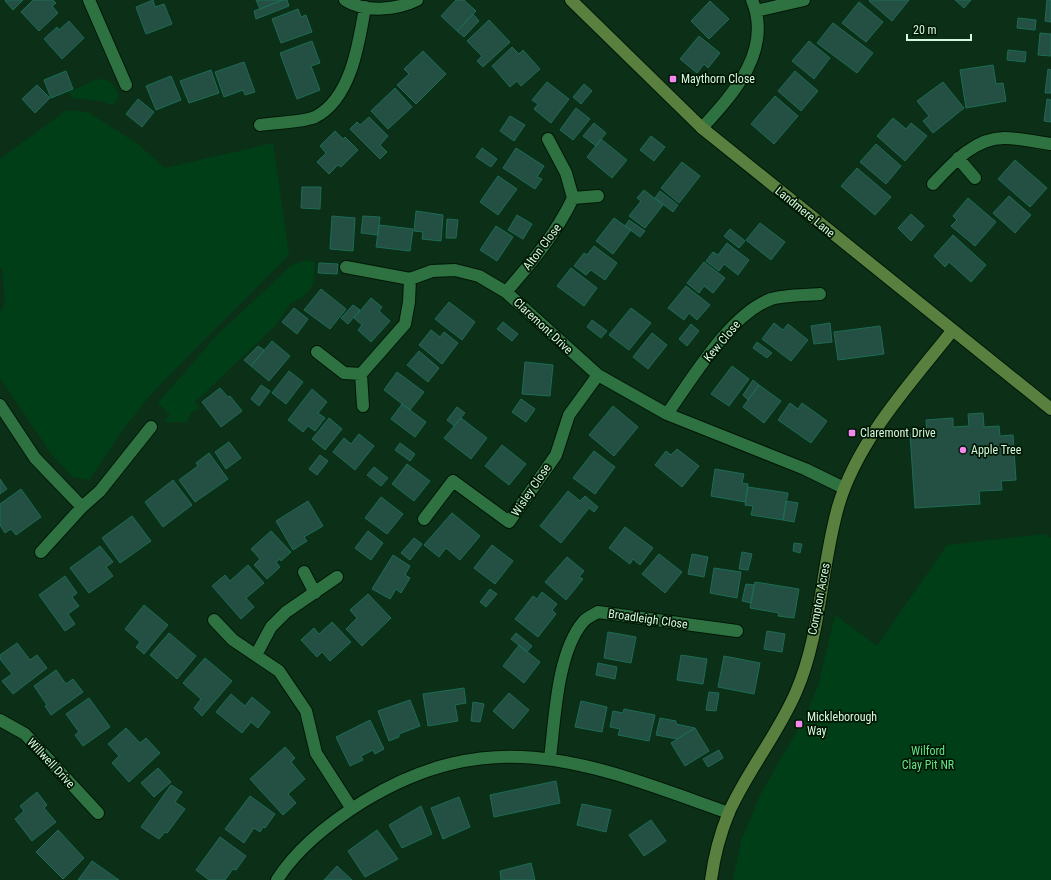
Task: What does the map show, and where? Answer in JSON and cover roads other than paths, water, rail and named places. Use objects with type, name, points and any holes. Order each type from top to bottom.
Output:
[{"type":"street","points":[[89,0],[126,85]]},
{"type":"street","points":[[345,0],[365,7],[386,8],[410,4],[417,0]]},
{"type":"street","name":"Landmere Lane","points":[[571,0],[702,128],[952,331],[1051,409]]},
{"type":"street","points":[[702,128],[739,83],[754,56],[759,34],[754,6],[804,0]]},
{"type":"street","points":[[260,125],[314,117],[334,103],[353,66],[365,7]]},
{"type":"street","points":[[933,184],[958,158],[976,146],[1003,138],[1051,144]]},
{"type":"street","points":[[548,139],[566,174],[573,198],[598,196]]},
{"type":"street","points":[[958,158],[975,178]]},
{"type":"street","name":"Alton Close","points":[[506,292],[543,248],[561,222],[573,198]]},
{"type":"street","points":[[346,267],[410,279],[410,302],[404,324],[361,374],[363,406]]},
{"type":"street","name":"Claremont Drive","points":[[410,279],[432,271],[455,270],[479,276],[506,292],[598,375],[667,414],[805,469],[844,488]]},
{"type":"street","name":"Kew Close","points":[[667,414],[715,347],[733,325],[771,299],[820,294]]},
{"type":"street","name":"Compton Acres","points":[[711,880],[714,858],[729,813],[758,758],[781,722],[797,691],[809,650],[833,527],[844,488],[858,459],[897,401],[952,331]]},
{"type":"street","points":[[317,352],[344,373],[361,374]]},
{"type":"street","name":"Wisley Close","points":[[424,519],[453,481],[509,522],[556,454],[569,415],[598,375]]},
{"type":"street","points":[[0,405],[35,458],[82,507]]},
{"type":"street","points":[[41,552],[82,507],[100,491],[150,427]]},
{"type":"street","points":[[304,572],[315,593]]},
{"type":"street","points":[[256,656],[271,627],[286,612],[337,577]]},
{"type":"street","name":"Broadleigh Close","points":[[550,758],[564,661],[570,642],[583,622],[598,612],[736,630]]},
{"type":"street","points":[[214,620],[233,640],[278,671],[306,712],[316,753],[352,809]]},
{"type":"street","name":"Willwell Drive","points":[[0,720],[25,734],[98,813]]},
{"type":"street","points":[[277,880],[301,851],[331,824],[382,790],[435,768],[464,761],[496,756],[550,758],[604,770],[729,813]]},
{"type":"place","name":"Maythorn Close","points":[[673,79]]},
{"type":"place","name":"Claremont Drive","points":[[852,433]]},
{"type":"place","name":"Apple Tree","points":[[963,450]]},
{"type":"place","name":"Mickleborough Way","points":[[799,724]]},
{"type":"park label","name":"Wilford Clay Pit NR","points":[[928,758]]}]
